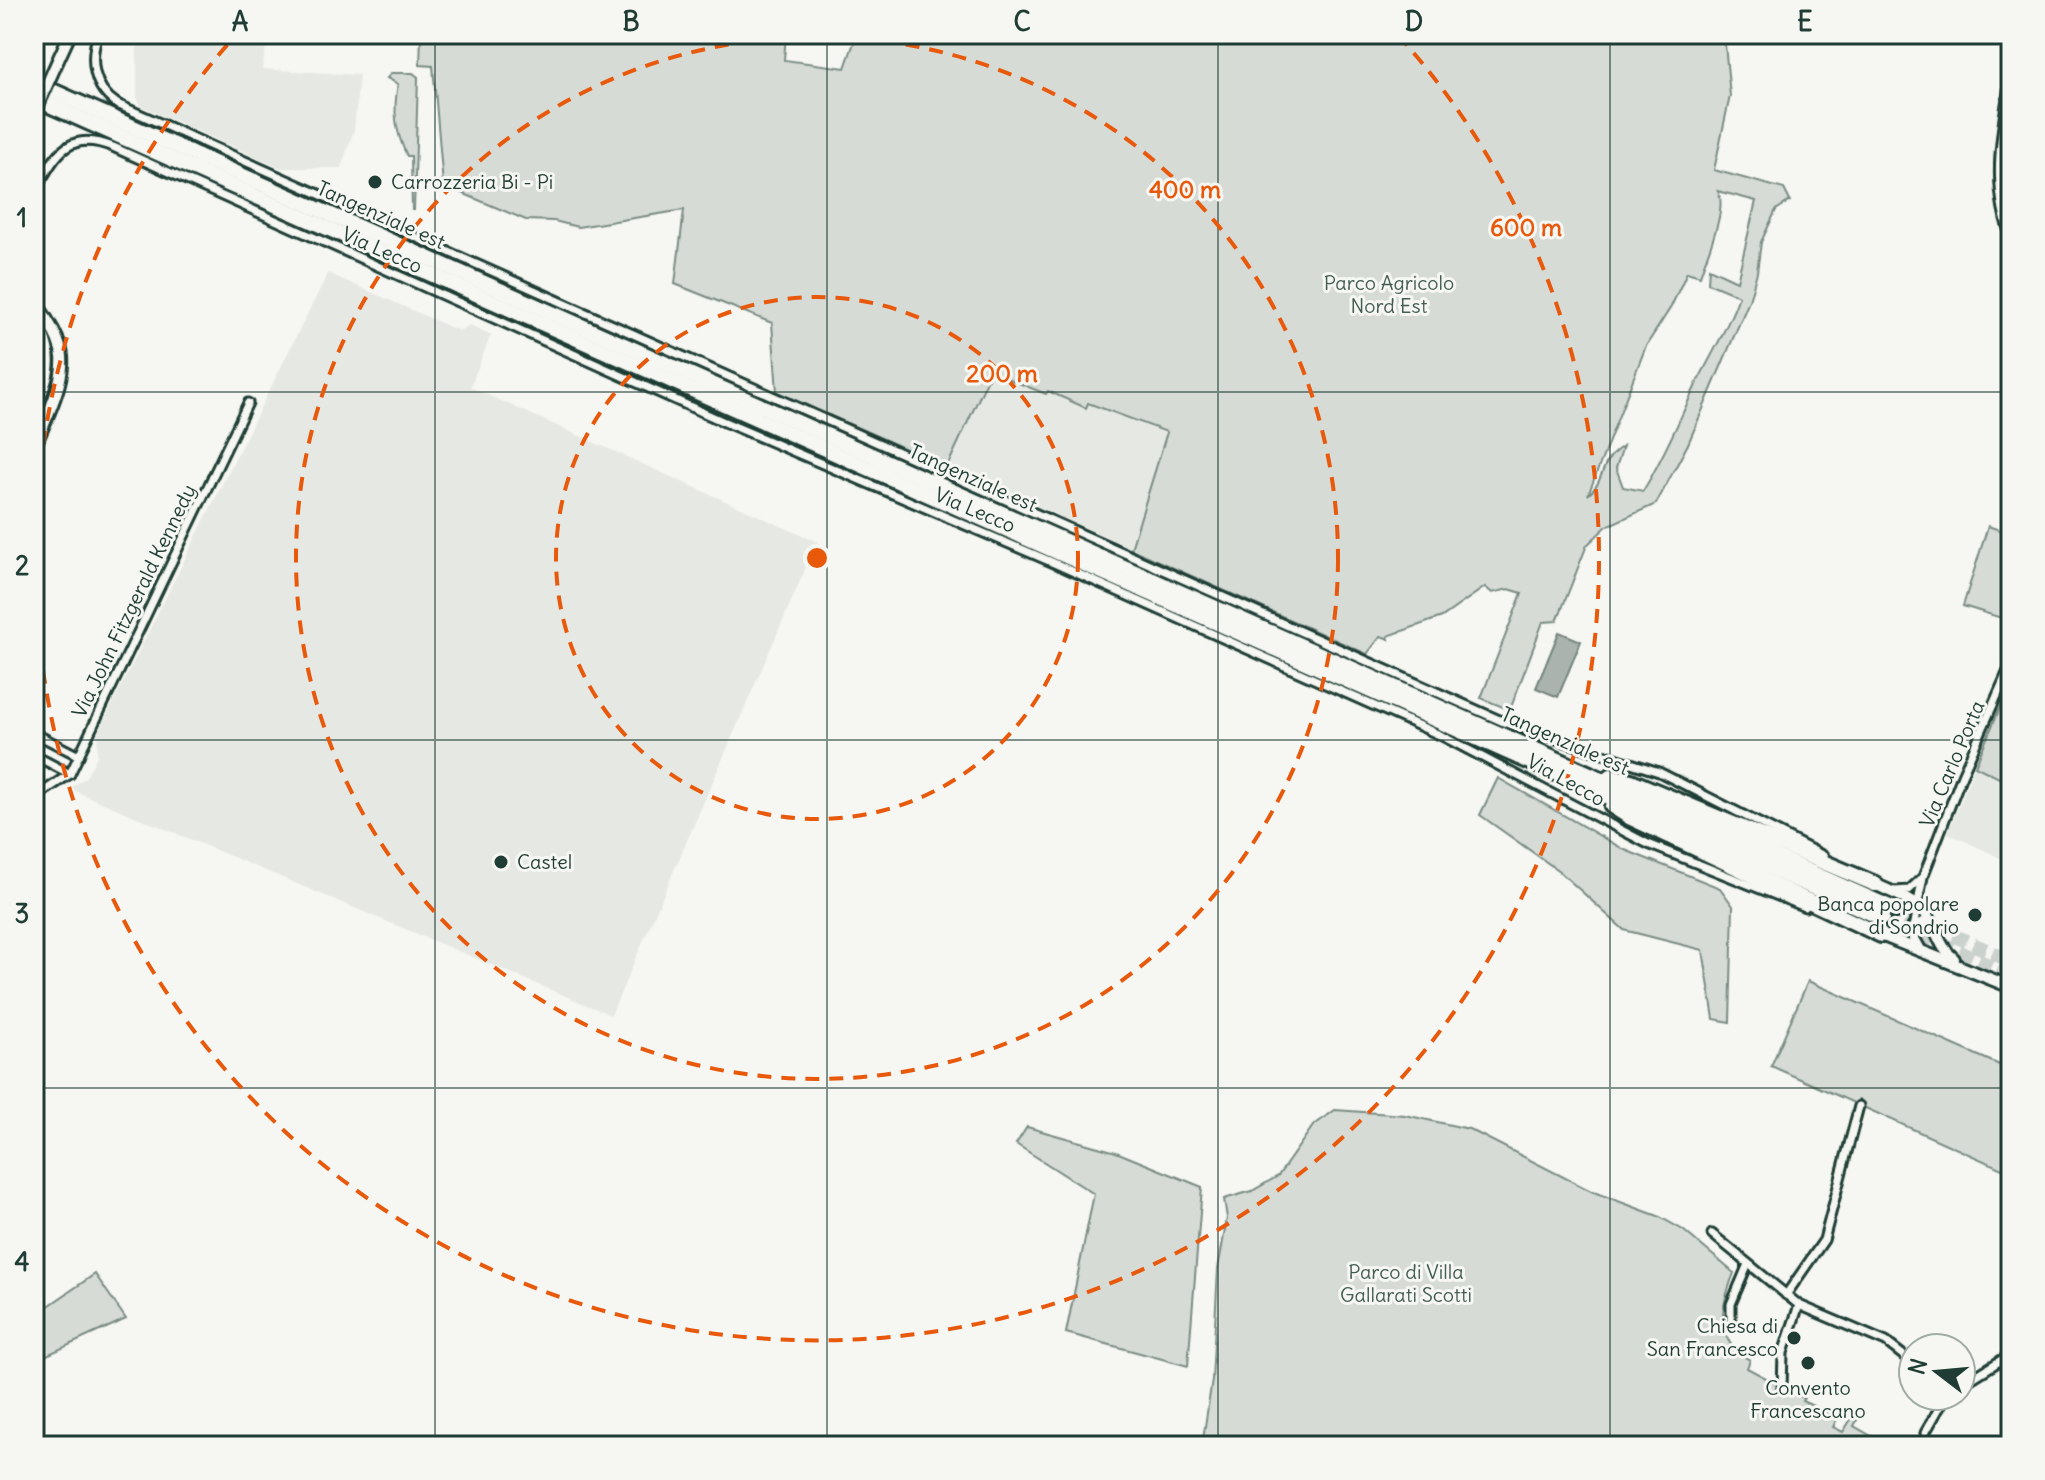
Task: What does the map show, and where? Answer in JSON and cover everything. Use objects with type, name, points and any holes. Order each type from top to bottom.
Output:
[{"type":"highway","name":"Tangenziale est","points":[[34,83],[1560,768],[1882,918]]},
{"type":"highway","name":"Tangenziale est","points":[[34,98],[1560,768],[1896,910]]},
{"type":"highway","points":[[1560,768],[1631,781],[1881,887]]},
{"type":"highway","points":[[1560,768],[1631,818],[1881,935]]},
{"type":"street","points":[[34,114],[70,34]]},
{"type":"street","name":"Via Lecco","points":[[98,34],[93,52],[95,74],[102,90],[117,104],[1506,723],[1659,772],[1915,904],[1927,916],[1947,953],[1965,967]]},
{"type":"street","points":[[2011,83],[2000,190],[2011,232]]},
{"type":"street","name":"Via Lecco","points":[[34,193],[54,158],[69,145],[89,140],[113,147],[722,421],[1054,563],[1442,736],[1648,844],[1919,948],[2011,987]]},
{"type":"street","points":[[34,299],[56,336],[63,362],[34,448]]},
{"type":"street","points":[[34,316],[47,341],[51,358],[34,413]]},
{"type":"street","name":"Via John Fitzgerald Kennedy","points":[[34,798],[70,774],[248,403]]},
{"type":"street","name":"Via Carlo Porta","points":[[1913,928],[1915,904],[1923,877],[1962,775],[2011,664]]},
{"type":"street","points":[[34,733],[79,756]]},
{"type":"street","points":[[34,755],[70,774]]},
{"type":"street","points":[[1881,887],[1909,890],[1923,877]]},
{"type":"street","name":"Via Carlo Porta","points":[[1923,877],[1927,916]]},
{"type":"street","points":[[1923,923],[1934,932],[1933,941],[1919,948],[1913,928],[1923,923]]},
{"type":"street","points":[[1786,1295],[1824,1240],[1859,1106]]},
{"type":"street","points":[[1712,1234],[1799,1305],[1886,1342],[1897,1351]]},
{"type":"street","points":[[1731,1320],[1731,1304],[1748,1264]]},
{"type":"street","points":[[1782,1388],[1783,1353],[1799,1305]]},
{"type":"street","points":[[1977,1375],[2011,1354]]},
{"type":"street","points":[[1937,1412],[1925,1433],[1927,1438],[1940,1446]]},
{"type":"shaded area","points":[[137,34],[268,34],[262,69],[359,75],[354,130],[341,168],[281,168],[141,106],[137,97]]},
{"type":"shaded area","points":[[328,273],[459,331],[470,325],[491,335],[470,387],[817,542],[611,1015],[77,792],[72,787],[86,777],[97,756],[98,733]]},
{"type":"shaded area","points":[[991,367],[1242,443],[1210,583],[951,468],[940,449]]},
{"type":"shaded area","points":[[1559,632],[1581,641],[1558,697],[1536,688]]},
{"type":"shaded area","points":[[1975,766],[2011,784],[2011,863],[1948,833]]},
{"type":"green space","name":"Parco Agricolo Nord Est","points":[[421,34],[786,34],[784,60],[845,68],[857,34],[1724,34],[1730,96],[1714,170],[1784,189],[1790,201],[1776,210],[1761,242],[1749,301],[1688,444],[1656,504],[1607,526],[1587,545],[1557,621],[1543,622],[1510,710],[1481,698],[1522,593],[1509,589],[1492,593],[1485,587],[1442,617],[1388,636],[1389,639],[1381,636],[1367,654],[1131,549],[1167,432],[1088,403],[1086,408],[1048,391],[1046,394],[991,372],[947,467],[777,392],[772,323],[675,284],[684,210],[578,227],[554,221],[526,220],[443,185],[433,66],[420,65]],"holes":[[[1718,191],[1756,201],[1737,281],[1709,268],[1708,283],[1739,296],[1651,478],[1643,491],[1623,487],[1616,468],[1623,446],[1609,459],[1598,483],[1588,495],[1646,346],[1671,307],[1687,272],[1700,276],[1718,221]]]},
{"type":"green space","points":[[392,73],[413,73],[418,77],[414,210],[411,156],[407,156],[403,147],[396,121],[398,84],[387,78]]},
{"type":"green space","points":[[1988,526],[2011,534],[2011,621],[1963,606]]},
{"type":"green space","points":[[2011,682],[2011,784],[1975,766]]},
{"type":"green space","points":[[1498,778],[1625,850],[1720,888],[1733,906],[1730,1022],[1714,1019],[1703,950],[1624,930],[1559,871],[1480,815]]},
{"type":"green space","points":[[1808,981],[2011,1070],[2011,1173],[1771,1066]]},
{"type":"green space","name":"Parco di Villa Gallarati Scotti","points":[[1335,1110],[1405,1115],[1469,1129],[1591,1191],[1658,1216],[1683,1230],[1734,1273],[1723,1310],[1723,1321],[1730,1343],[1750,1360],[1747,1368],[1804,1398],[1802,1401],[1838,1417],[1833,1427],[1843,1432],[1853,1416],[1858,1418],[1854,1426],[1889,1446],[1202,1446],[1212,1380],[1218,1269],[1227,1218],[1224,1199],[1252,1191],[1278,1176],[1313,1126]]},
{"type":"green space","points":[[1027,1127],[1116,1152],[1202,1187],[1188,1366],[1066,1333],[1094,1194],[1016,1144]]},
{"type":"green space","points":[[95,1274],[126,1319],[34,1361],[34,1316]]},
{"type":"green space","points":[[1896,1441],[1908,1445],[1908,1446],[1889,1446]]},
{"type":"tunnel","points":[[1896,910],[2011,961]]},
{"type":"tunnel","points":[[1882,918],[2011,975]]},
{"type":"place","name":"Carrozzeria Bi - Pi","points":[[375,182]]},
{"type":"place","name":"Castel","points":[[501,862]]},
{"type":"place","name":"Banca popolare di Sondrio","points":[[1975,915]]},
{"type":"place","name":"Chiesa di San Francesco","points":[[1794,1338]]},
{"type":"place","name":"Convento Francescano","points":[[1808,1363]]}]
